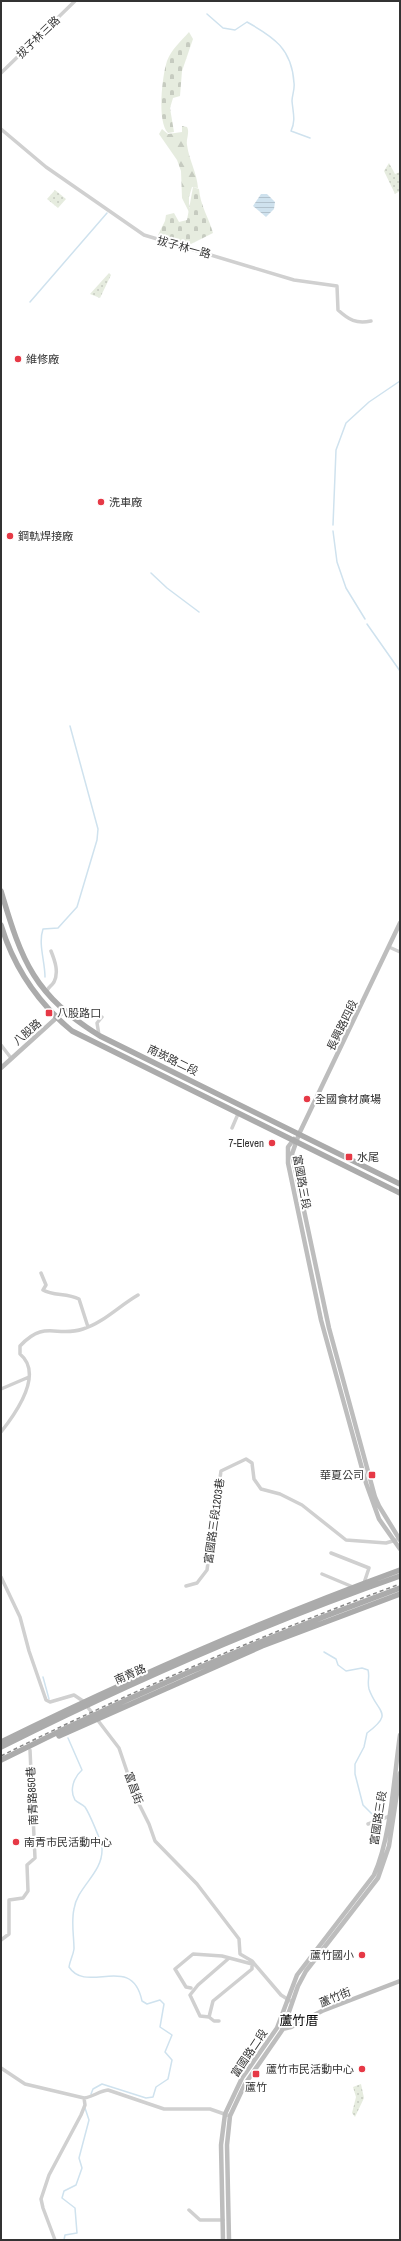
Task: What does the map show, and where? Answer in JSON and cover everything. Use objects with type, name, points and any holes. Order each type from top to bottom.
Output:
[{"type":"main road","name":"南崁路二段","points":[[1,891],[18,948],[34,978],[64,1011],[100,1036],[400,1184]]},
{"type":"main road","name":"南崁路二段","points":[[1,925],[9,950],[21,974],[37,998],[72,1031],[90,1042],[400,1193]]},
{"type":"main road","points":[[1,1742],[245,1630],[400,1570]]},
{"type":"main road","name":"南青路","points":[[1,1747],[84,1703],[269,1624],[400,1576]]},
{"type":"main road","name":"南青路","points":[[1,1760],[94,1716],[243,1649],[319,1618],[400,1588]]},
{"type":"main road","points":[[1,1764],[94,1716],[262,1646],[400,1594]]},
{"type":"main road","name":"南青路","points":[[245,1630],[269,1624]]},
{"type":"main road","name":"南青路","points":[[243,1649],[262,1646]]},
{"type":"street","name":"拔子林三路","points":[[1,72],[76,1]]},
{"type":"street","name":"拔子林一路","points":[[1,129],[46,168],[144,235],[294,280],[337,286],[338,310],[348,319],[358,323],[371,321]]},
{"type":"street","name":"長興路四段","points":[[300,1134],[400,923]]},
{"type":"street","points":[[389,947],[400,952]]},
{"type":"street","points":[[47,994],[56,973],[56,964],[51,951]]},
{"type":"street","name":"八股路","points":[[1,1068],[64,1011]]},
{"type":"street","points":[[100,1036],[97,1024],[102,1017]]},
{"type":"street","points":[[1,1045],[11,1058]]},
{"type":"street","points":[[232,1128],[238,1114]]},
{"type":"street","name":"富國路三段","points":[[300,1134],[288,1146],[288,1163],[310,1272],[332,1363],[374,1508],[398,1540]]},
{"type":"street","name":"富國路三段","points":[[294,1141],[292,1162],[324,1307],[338,1362],[379,1506],[398,1540],[400,1550]]},
{"type":"street","points":[[41,1273],[46,1285],[43,1290],[49,1294],[65,1294],[79,1299],[88,1327]]},
{"type":"street","points":[[1,1432],[23,1397],[29,1377],[27,1361],[20,1354],[20,1346],[27,1339],[38,1332],[46,1330],[72,1332],[88,1327],[138,1295]]},
{"type":"street","points":[[332,1363],[338,1362]]},
{"type":"street","points":[[1,1389],[29,1377]]},
{"type":"street","points":[[359,1457],[364,1455]]},
{"type":"street","name":"富國路三段1203巷","points":[[186,1586],[197,1583],[207,1570],[221,1470],[246,1459],[252,1463],[254,1479],[261,1489],[280,1494],[302,1505],[346,1540],[386,1543],[398,1540]]},
{"type":"street","points":[[331,1553],[369,1568],[364,1583]]},
{"type":"street","points":[[322,1574],[353,1587]]},
{"type":"street","points":[[1,1577],[20,1617],[29,1651],[46,1700],[50,1702],[74,1695],[84,1703]]},
{"type":"street","name":"富昌街","points":[[84,1703],[119,1748],[136,1798],[149,1824],[155,1841],[197,1884],[236,1935],[239,1939],[240,1954]]},
{"type":"street","name":"富國路三段","points":[[360,1901],[378,1878],[389,1846],[400,1735]]},
{"type":"street","name":"南青路850巷","points":[[1,1940],[9,1934],[9,1900],[23,1898],[28,1891],[27,1865],[34,1858],[30,1750]]},
{"type":"street","name":"富國路三段","points":[[357,1897],[374,1875],[380,1863],[400,1773]]},
{"type":"street","points":[[368,1824],[391,1816]]},
{"type":"street","name":"富國路二段","points":[[223,2240],[221,2145],[227,2115],[242,2078],[277,2028],[297,1975],[309,1957],[357,1897]]},
{"type":"street","name":"富國路二段","points":[[229,2240],[227,2115],[245,2084],[283,2029],[292,2002],[306,1971],[360,1901]]},
{"type":"street","points":[[191,1988],[186,1987],[175,1969],[195,1953],[222,1956],[239,1962],[249,1963],[253,1966],[252,1969],[213,2001],[209,2017]]},
{"type":"street","points":[[236,1960],[240,1954],[252,1961],[287,1999],[292,2002]]},
{"type":"street","points":[[219,2021],[214,2021],[209,2017],[200,2016],[190,1995],[198,1985],[228,1959]]},
{"type":"street","name":"蘆竹街","points":[[283,2029],[400,1981]]},
{"type":"street","points":[[277,2028],[283,2029]]},
{"type":"street","points":[[1,2068],[15,2076],[24,2084],[84,2098],[92,2097],[101,2091],[108,2090],[164,2109],[210,2109],[227,2115]]},
{"type":"street","points":[[55,2240],[42,2208],[42,2199],[49,2175],[85,2106],[84,2098]]},
{"type":"street","points":[[189,2210],[200,2220],[223,2220]]},
{"type":"green space","points":[[189,32],[193,39],[182,71],[180,96],[173,98],[170,108],[174,132],[168,133],[162,119],[162,87],[165,68],[171,53]]},
{"type":"green space","points":[[182,126],[187,127],[188,129],[187,145],[198,188],[192,187],[189,197],[189,212],[182,198],[181,171],[177,160],[159,134],[162,129],[168,134],[182,132]]},
{"type":"green space","points":[[389,163],[395,174],[400,172],[400,191],[395,194],[384,171]]},
{"type":"green space","points":[[193,187],[199,189],[201,201],[213,233],[191,244],[158,235],[165,221],[166,215],[174,213],[179,222],[187,220]]},
{"type":"green space","points":[[55,190],[66,199],[58,208],[47,199]]},
{"type":"green space","points":[[109,273],[111,275],[100,298],[90,294]]},
{"type":"green space","points":[[361,2084],[364,2098],[355,2117],[352,2113],[356,2097],[353,2087]]},
{"type":"water","points":[[261,194],[267,194],[275,202],[274,209],[266,217],[253,206]]},
{"type":"waterway","points":[[207,14],[223,28],[235,30],[247,22],[265,33],[280,45],[290,61],[293,71],[294,85],[292,101],[294,120],[291,131],[310,138]]},
{"type":"waterway","points":[[30,302],[107,213]]},
{"type":"waterway","points":[[333,525],[336,450],[346,423],[369,402],[400,381]]},
{"type":"waterway","points":[[333,531],[337,562],[346,588],[365,619]]},
{"type":"waterway","points":[[151,573],[167,588],[199,612]]},
{"type":"waterway","points":[[367,624],[400,671]]},
{"type":"waterway","points":[[45,977],[41,947],[43,929],[58,928],[77,907],[97,840],[98,829],[70,726]]},
{"type":"waterway","points":[[324,1652],[336,1659],[338,1665],[346,1671],[362,1668],[368,1670],[369,1689],[372,1697],[382,1712],[380,1721],[367,1733],[364,1747],[355,1764],[355,1774],[363,1805],[377,1819]]},
{"type":"waterway","points":[[43,1677],[49,1699]]},
{"type":"waterway","points":[[68,1738],[82,1770],[73,1784],[73,1796],[75,1800],[87,1810],[98,1834],[102,1849],[101,1858],[98,1865],[76,1901],[73,1919],[74,1949],[69,1967],[77,1974],[87,1977],[119,1976],[129,1979],[137,1987],[142,2001],[147,2004],[160,2000],[164,2004],[160,2027],[172,2035],[165,2052],[172,2060],[168,2079],[156,2087],[153,2097],[146,2098],[102,2084],[93,2089],[91,2094]]},
{"type":"waterway","points":[[64,2240],[65,2235],[77,2233],[75,2208],[62,2198],[64,2191],[76,2185],[82,2168],[79,2158],[89,2120],[85,2108]]},
{"type":"railway","points":[[1,1756],[198,1664],[400,1584]]},
{"type":"place","name":"維修廠","points":[[18,359]]},
{"type":"place","name":"洗車廠","points":[[101,502]]},
{"type":"place","name":"鋼軌焊接廠","points":[[10,536]]},
{"type":"place","name":"八股路口","points":[[49,1013]]},
{"type":"place","name":"全國食材廣場","points":[[307,1099]]},
{"type":"place","name":"7-Eleven","points":[[272,1143]]},
{"type":"place","name":"水尾","points":[[349,1157]]},
{"type":"place","name":"華夏公司","points":[[372,1475]]},
{"type":"place","name":"南青市民活動中心","points":[[16,1842]]},
{"type":"place","name":"蘆竹國小","points":[[362,1955]]},
{"type":"place","name":"蘆竹市民活動中心","points":[[362,2069]]},
{"type":"place","name":"蘆竹","points":[[256,2074]]},
{"type":"district","name":"蘆竹厝","points":[[299,2020]]}]
